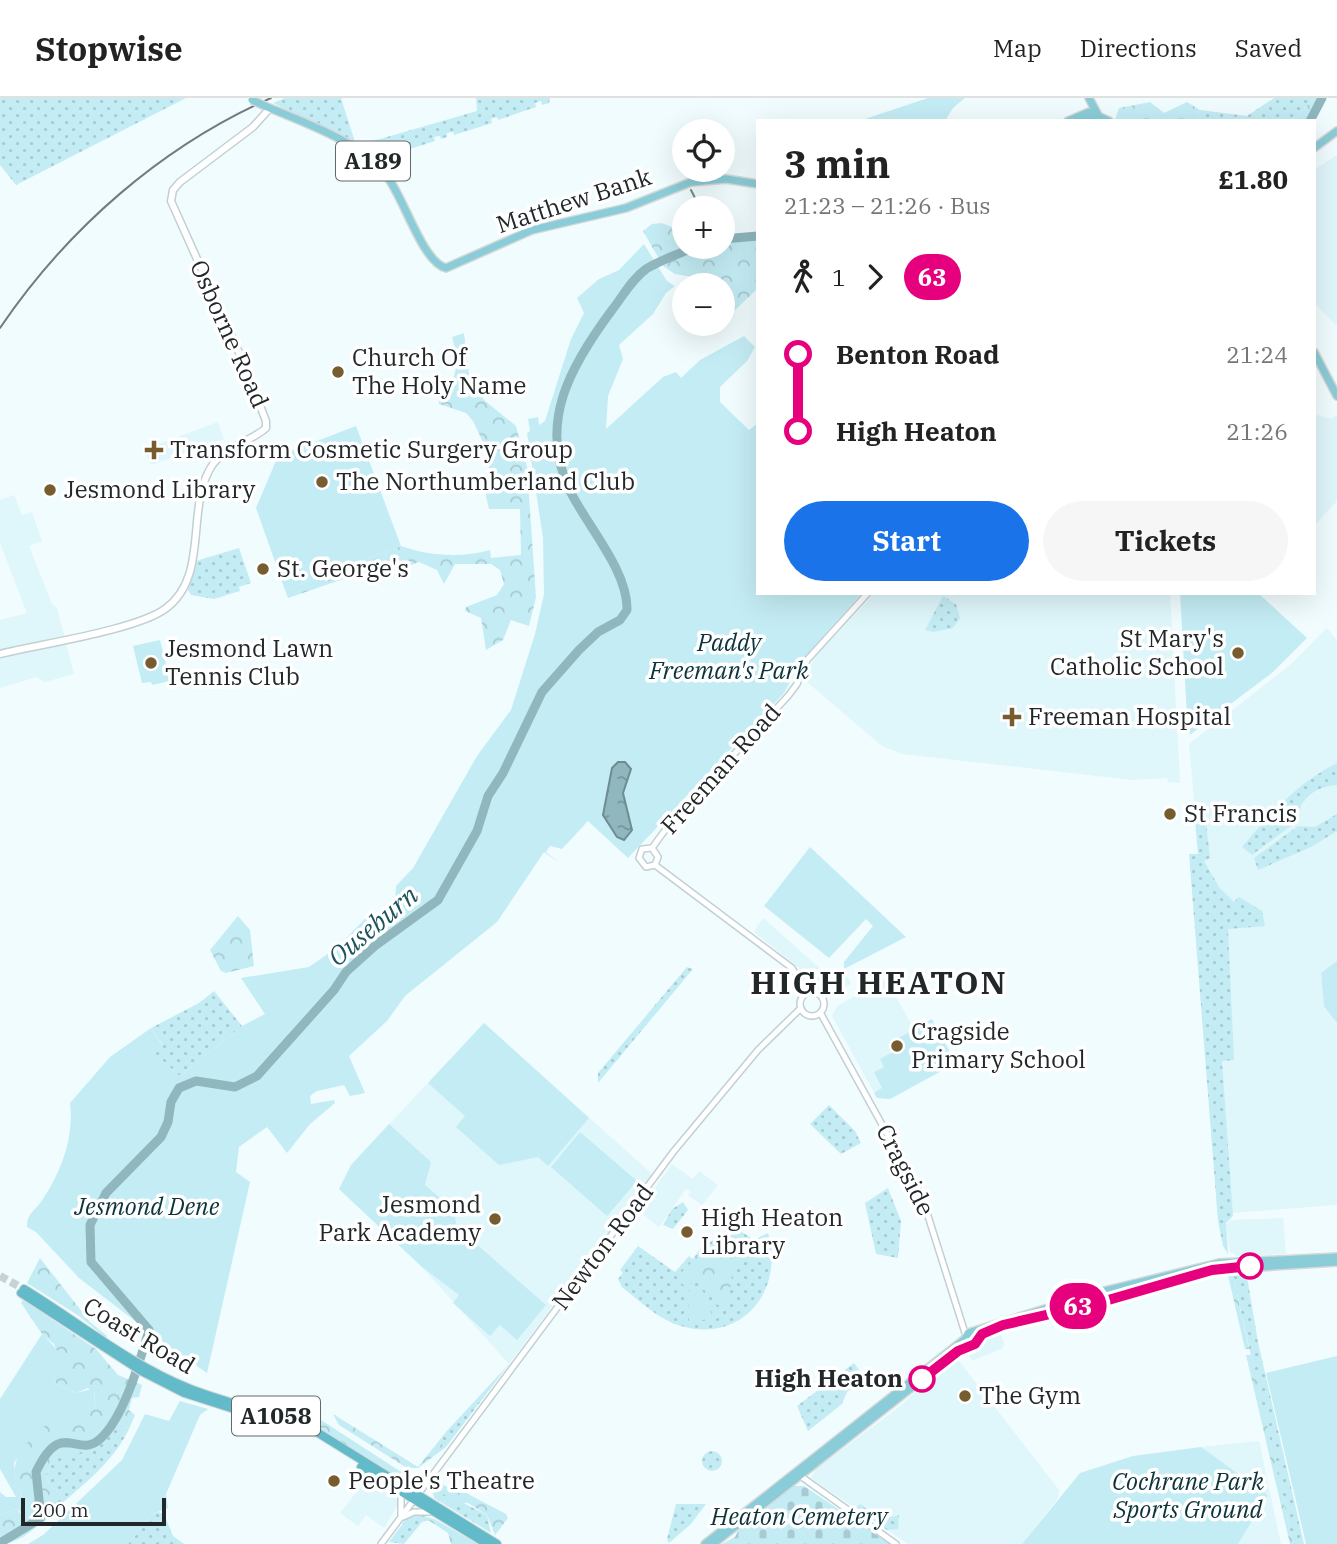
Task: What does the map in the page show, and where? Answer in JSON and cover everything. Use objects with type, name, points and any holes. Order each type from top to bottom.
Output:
[{"type":"highway","name":"Coast Road","points":[[23,1291],[156,1376],[209,1402],[313,1436],[401,1493],[416,1498]]},
{"type":"highway","name":"Coast Road","points":[[156,1376],[296,1422],[434,1509],[486,1540],[499,1544]]},
{"type":"main road","points":[[1089,98],[1100,118]]},
{"type":"main road","name":"A189","points":[[249,99],[268,107]]},
{"type":"main road","name":"Matthew Bank","points":[[268,107],[338,141],[379,167],[399,194],[432,260],[440,267],[452,268],[532,230],[626,208],[691,182],[726,179],[756,184]]},
{"type":"main road","name":"Osborne Road","points":[[0,654],[140,620],[167,607],[180,594],[190,572],[209,470],[227,450],[266,428],[265,416],[242,357],[173,209],[171,197],[180,182],[253,127],[268,107]]},
{"type":"main road","points":[[1316,147],[1337,131]]},
{"type":"main road","points":[[1316,356],[1337,396]]},
{"type":"main road","points":[[1097,1298],[1219,1263],[1337,1257]]},
{"type":"main road","points":[[713,1544],[971,1338],[1003,1320],[1221,1268],[1337,1262]]},
{"type":"main road","points":[[705,1544],[799,1474]]},
{"type":"street","name":"Freeman Road","points":[[652,848],[671,822],[788,696],[818,646],[866,595]]},
{"type":"street","points":[[655,865],[658,857],[652,848],[642,849],[639,858],[643,866],[655,865],[792,968],[807,992],[824,1000],[825,1008],[821,1014],[813,1016],[801,1008],[800,999],[807,992]]},
{"type":"street","name":"Newton Road","points":[[381,1544],[674,1151],[758,1050],[801,1008]]},
{"type":"street","name":"Cragside","points":[[821,1014],[926,1205],[971,1338]]},
{"type":"street","points":[[799,1474],[896,1544]]},
{"type":"street","points":[[401,1493],[400,1519],[414,1512],[434,1509],[427,1495],[428,1481]]},
{"type":"shaded area","points":[[1337,155],[1337,326],[1316,305],[1316,169]]},
{"type":"shaded area","points":[[1316,415],[1331,419],[1337,415],[1337,501],[1316,524]]},
{"type":"shaded area","points":[[218,422],[224,439],[151,465],[145,449]]},
{"type":"shaded area","points":[[14,495],[22,515],[32,512],[42,541],[29,546],[52,604],[57,608],[74,674],[45,682],[36,677],[0,688],[0,620],[27,613],[0,543],[0,500]]},
{"type":"shaded area","name":"Freeman Hospital","points":[[873,595],[1170,595],[1180,783],[1168,782],[1167,778],[1133,780],[902,754],[882,746],[807,682],[807,673],[815,657]]},
{"type":"shaded area","points":[[1327,628],[1337,641],[1337,961],[1321,973],[1324,1008],[1337,1023],[1337,1205],[1232,1213],[1209,873],[1199,854],[1189,744],[1290,665]]},
{"type":"shaded area","points":[[763,918],[823,971],[831,973],[844,969],[851,984],[837,991],[820,991],[804,972],[754,932]]},
{"type":"shaded area","name":"Cragside Primary School","points":[[886,979],[914,1029],[956,1063],[890,1099],[877,1098],[832,1016],[837,1006]]},
{"type":"shaded area","name":"Jesmond Park Academy","points":[[484,1023],[652,1174],[509,1364],[422,1267],[339,1189],[351,1165]]},
{"type":"shaded area","points":[[672,1164],[693,1179],[699,1171],[718,1185],[702,1205],[688,1195],[691,1192],[686,1189],[659,1227],[638,1211]]},
{"type":"shaded area","points":[[1283,1218],[1286,1254],[1237,1256],[1230,1252],[1226,1226],[1230,1220]]},
{"type":"shaded area","points":[[999,1331],[1004,1342],[1003,1348],[972,1361],[966,1350]]},
{"type":"shaded area","points":[[956,1357],[1059,1490],[1058,1498],[1022,1544],[908,1544],[811,1478],[816,1469],[895,1410]]},
{"type":"shaded area","points":[[1259,1441],[1281,1544],[1238,1544],[1268,1495],[1201,1447]]},
{"type":"shaded area","points":[[367,1479],[374,1480],[395,1496],[399,1503],[384,1528],[366,1515],[358,1526],[340,1513]]},
{"type":"green space","points":[[0,98],[186,98],[16,185],[0,165]]},
{"type":"green space","points":[[285,98],[341,98],[355,142],[351,143],[273,103]]},
{"type":"green space","points":[[476,98],[550,98],[549,103],[542,105],[541,101],[535,103],[536,107],[498,120],[497,117],[491,119],[492,123],[454,135],[453,132],[447,133],[447,137],[441,139],[440,136],[434,137],[435,141],[410,149],[408,146],[403,147],[403,151],[379,156],[366,143],[477,111]]},
{"type":"green space","points":[[928,98],[965,98],[953,108],[946,119],[865,119]]},
{"type":"green space","points":[[1274,98],[1314,98],[1295,119],[1197,119],[1200,110],[1247,116]]},
{"type":"green space","points":[[1314,98],[1324,98],[1313,119],[1295,119]]},
{"type":"green space","points":[[1150,102],[1164,113],[1187,102],[1200,110],[1197,119],[1115,119],[1119,108]]},
{"type":"green space","points":[[662,223],[672,227],[672,259],[735,259],[735,235],[756,233],[756,290],[735,310],[735,273],[674,273],[663,266],[643,231],[652,224]]},
{"type":"green space","name":"Jesmond Dene","points":[[644,244],[667,281],[672,284],[672,288],[653,314],[619,345],[623,359],[608,396],[606,429],[663,377],[676,372],[681,378],[700,360],[744,336],[755,347],[747,361],[720,387],[720,402],[749,430],[756,425],[756,595],[860,595],[804,658],[784,693],[628,858],[588,821],[562,849],[550,846],[546,852],[558,862],[544,852],[497,922],[405,996],[387,1021],[349,1056],[365,1093],[350,1096],[344,1085],[317,1091],[310,1096],[311,1104],[334,1100],[335,1103],[310,1124],[287,1153],[267,1127],[239,1147],[236,1172],[250,1182],[207,1373],[197,1366],[194,1359],[178,1354],[79,1278],[36,1232],[27,1227],[28,1219],[41,1203],[61,1165],[70,1128],[70,1103],[110,1057],[151,1028],[163,1046],[155,1054],[180,1076],[242,1026],[265,1014],[241,978],[309,967],[336,948],[367,917],[382,914],[395,903],[396,886],[413,868],[477,756],[511,710],[535,634],[544,594],[543,538],[527,433],[530,431],[528,419],[538,417],[539,425],[545,421],[571,339],[584,313],[577,298],[599,279],[619,270]]},
{"type":"green space","points":[[464,333],[469,375],[484,400],[516,426],[527,467],[536,597],[529,626],[511,620],[503,640],[486,650],[481,618],[465,611],[466,607],[497,595],[504,584],[500,570],[491,564],[455,564],[444,584],[437,570],[419,562],[406,567],[399,560],[288,598],[285,590],[401,546],[446,555],[490,550],[491,558],[521,555],[520,509],[489,509],[484,487],[491,459],[473,421],[466,413],[439,404],[438,391],[453,380],[458,360],[452,337]]},
{"type":"green space","name":"The Northumberland Club","points":[[356,426],[401,546],[285,590],[256,508],[278,456]]},
{"type":"green space","points":[[239,548],[251,583],[239,587],[240,591],[214,599],[191,595],[188,590],[196,561]]},
{"type":"green space","name":"St Mary's Catholic School","points":[[1180,595],[1260,595],[1307,638],[1273,672],[1191,734],[1188,733]]},
{"type":"green space","points":[[943,596],[956,604],[960,618],[953,628],[933,632],[925,630]]},
{"type":"green space","name":"Jesmond Lawn Tennis Club","points":[[160,640],[170,681],[152,685],[151,682],[142,683],[133,646]]},
{"type":"green space","points":[[1337,763],[1337,785],[1328,786],[1308,796],[1295,823],[1252,855],[1242,847],[1297,790]]},
{"type":"green space","points":[[1337,814],[1337,831],[1311,847],[1258,870],[1254,858],[1298,826],[1315,827]]},
{"type":"green space","points":[[1195,821],[1206,822],[1210,858],[1204,861],[1219,887],[1234,902],[1239,897],[1262,911],[1265,926],[1228,929],[1234,1060],[1222,1061],[1233,1216],[1226,1223],[1228,1254],[1223,1246],[1218,1221],[1189,854],[1198,854]]},
{"type":"green space","points":[[810,847],[906,937],[844,969],[844,962],[873,926],[866,919],[829,958],[764,906]]},
{"type":"green space","points":[[238,916],[250,930],[254,966],[226,973],[221,971],[210,950]]},
{"type":"green space","points":[[1337,961],[1337,1023],[1324,1007],[1321,973]]},
{"type":"green space","points":[[687,967],[693,969],[598,1083],[598,1073]]},
{"type":"green space","points":[[214,991],[242,1026],[180,1076],[154,1054],[163,1045],[151,1028],[199,1003]]},
{"type":"green space","points":[[932,1019],[956,1063],[890,1099],[877,1098],[874,1093],[882,1088],[874,1072],[884,1067],[880,1059],[899,1049],[895,1040]]},
{"type":"green space","points":[[484,1023],[589,1118],[548,1166],[538,1157],[499,1165],[456,1127],[465,1116],[428,1083]]},
{"type":"green space","points":[[829,1105],[855,1131],[861,1143],[841,1154],[810,1124]]},
{"type":"green space","points":[[389,1124],[431,1162],[425,1185],[453,1209],[457,1227],[546,1305],[517,1340],[500,1325],[490,1336],[453,1303],[459,1295],[422,1267],[339,1189],[351,1165]]},
{"type":"green space","points":[[580,1132],[637,1181],[607,1216],[551,1167]]},
{"type":"green space","points":[[888,1188],[901,1221],[898,1258],[876,1254],[865,1203]]},
{"type":"green space","points":[[683,1202],[688,1210],[673,1229],[663,1225],[672,1209]]},
{"type":"green space","points":[[733,1226],[754,1240],[768,1233],[772,1254],[770,1274],[764,1292],[754,1308],[740,1320],[723,1327],[703,1330],[681,1326],[657,1315],[622,1287],[618,1279],[623,1273],[620,1270],[638,1246],[675,1272],[689,1256],[693,1259],[699,1250]]},
{"type":"green space","points":[[733,1231],[750,1244],[735,1255],[729,1296],[722,1307],[714,1303],[714,1295],[700,1282],[683,1285],[678,1276],[702,1251]]},
{"type":"green space","points":[[40,1258],[90,1322],[107,1336],[106,1338],[79,1316],[27,1283]]},
{"type":"green space","points":[[1246,1271],[1258,1342],[1304,1544],[1293,1544],[1234,1280],[1229,1280],[1228,1277],[1232,1272]]},
{"type":"green space","points":[[1229,1280],[1234,1280],[1249,1349],[1245,1349]]},
{"type":"green space","points":[[701,1289],[707,1297],[713,1319],[689,1321],[688,1291]]},
{"type":"green space","points":[[23,1300],[96,1349],[118,1375],[142,1385],[139,1397],[132,1398],[129,1410],[135,1415],[129,1429],[114,1421],[103,1437],[90,1448],[55,1458],[46,1474],[49,1484],[58,1492],[58,1507],[24,1536],[0,1544],[0,1515],[17,1509],[22,1515],[23,1498],[16,1479],[15,1466],[26,1442],[51,1420],[94,1408],[95,1393],[88,1388],[76,1393],[57,1385],[52,1374],[66,1374],[54,1344],[42,1334],[21,1303]]},
{"type":"green space","points":[[42,1334],[58,1352],[65,1368],[66,1374],[52,1374],[57,1385],[76,1393],[95,1388],[94,1408],[90,1413],[50,1421],[26,1444],[14,1463],[16,1479],[22,1497],[34,1502],[39,1511],[29,1519],[17,1509],[0,1515],[0,1492],[6,1497],[16,1497],[0,1469],[0,1399]]},
{"type":"green space","points":[[1246,1355],[1251,1355],[1256,1375],[1293,1544],[1290,1544]]},
{"type":"green space","points":[[1337,1356],[1337,1544],[1306,1544],[1266,1373]]},
{"type":"green space","points":[[854,1363],[865,1378],[847,1392],[842,1404],[808,1431],[797,1406]]},
{"type":"green space","points":[[509,1364],[446,1447],[438,1442],[445,1433]]},
{"type":"green space","points":[[180,1401],[208,1409],[200,1415],[166,1494],[168,1508],[150,1515],[128,1544],[28,1544],[43,1535],[122,1460],[145,1414],[169,1421]]},
{"type":"green space","points":[[333,1414],[418,1467],[438,1442],[446,1447],[418,1468],[407,1468],[339,1425]]},
{"type":"green space","points":[[302,1416],[318,1418],[412,1479],[412,1483],[405,1485],[301,1420]]},
{"type":"green space","points":[[114,1421],[129,1429],[115,1452],[58,1507],[58,1492],[49,1484],[46,1474],[55,1458],[89,1449]]},
{"type":"green space","name":"Cochrane Park Sports Ground","points":[[1201,1447],[1268,1495],[1238,1544],[1022,1544],[1080,1473],[1133,1456]]},
{"type":"green space","points":[[708,1451],[716,1451],[722,1461],[716,1471],[708,1471],[702,1465],[702,1457]]},
{"type":"green space","points":[[436,1481],[459,1493],[466,1493],[506,1514],[508,1518],[495,1535],[487,1515],[468,1503],[451,1504],[448,1497],[432,1487]]},
{"type":"green space","name":"Heaton Cemetery","points":[[794,1486],[804,1486],[890,1544],[722,1544],[735,1537],[738,1531]]},
{"type":"green space","points":[[432,1487],[487,1515],[491,1533],[434,1498]]},
{"type":"green space","points":[[676,1504],[706,1504],[691,1524],[669,1543],[667,1539]]},
{"type":"green space","points":[[861,1504],[878,1521],[899,1515],[898,1529],[887,1530],[858,1509],[857,1506]]},
{"type":"green space","points":[[158,1512],[164,1514],[173,1536],[184,1544],[128,1544],[150,1515]]},
{"type":"green space","points":[[420,1515],[434,1519],[422,1522],[404,1544],[389,1542],[407,1518]]},
{"type":"green space","points":[[434,1519],[478,1544],[451,1544],[448,1533],[428,1520]]},
{"type":"water","points":[[618,762],[625,762],[631,769],[623,793],[632,830],[624,840],[617,837],[603,815],[612,768]]},
{"type":"waterway","name":"Ouseburn","points":[[1311,119],[1322,98]]},
{"type":"waterway","points":[[691,190],[694,196]]},
{"type":"waterway","name":"Ouseburn","points":[[735,238],[756,236]]},
{"type":"waterway","name":"Ouseburn","points":[[0,1543],[41,1518],[36,1472],[45,1456],[62,1443],[92,1444],[109,1430],[124,1403],[149,1330],[91,1262],[90,1225],[106,1193],[161,1137],[168,1122],[171,1102],[179,1088],[196,1081],[235,1087],[257,1076],[334,990],[346,972],[376,945],[438,900],[477,831],[488,796],[503,773],[542,692],[579,650],[598,632],[620,620],[627,610],[621,580],[606,549],[570,491],[561,466],[557,442],[558,418],[572,374],[597,331],[641,273],[672,256]]},
{"type":"tunnel","points":[[0,1276],[24,1289]]},
{"type":"tram line","points":[[0,328],[55,257],[86,224],[120,194],[192,140],[271,98]]},
{"type":"bus line","name":"63","points":[[922,1379],[958,1351],[975,1344],[982,1334],[1003,1325],[1098,1303],[1212,1270],[1250,1266]]},
{"type":"place","name":"Church Of The Holy Name","points":[[338,372]]},
{"type":"place","name":"Transform Cosmetic Surgery Group","points":[[154,450]]},
{"type":"place","name":"The Northumberland Club","points":[[322,482]]},
{"type":"place","name":"Jesmond Library","points":[[50,490]]},
{"type":"place","name":"St. George's","points":[[263,569]]},
{"type":"place","name":"St Mary's Catholic School","points":[[1238,653]]},
{"type":"place","name":"Jesmond Lawn Tennis Club","points":[[151,663]]},
{"type":"place","name":"Freeman Hospital","points":[[1012,717]]},
{"type":"place","name":"St Francis","points":[[1170,814]]},
{"type":"place","name":"Cragside Primary School","points":[[897,1046]]},
{"type":"place","name":"Jesmond Park Academy","points":[[495,1219]]},
{"type":"place","name":"High Heaton Library","points":[[687,1232]]},
{"type":"place","name":"High Heaton","points":[[922,1379]]},
{"type":"place","name":"The Gym","points":[[965,1396]]},
{"type":"place","name":"People's Theatre","points":[[334,1481]]},
{"type":"district","name":"HIGH HEATON","points":[[879,983]]},
{"type":"park label","name":"Paddy Freeman's Park","points":[[729,657]]}]
